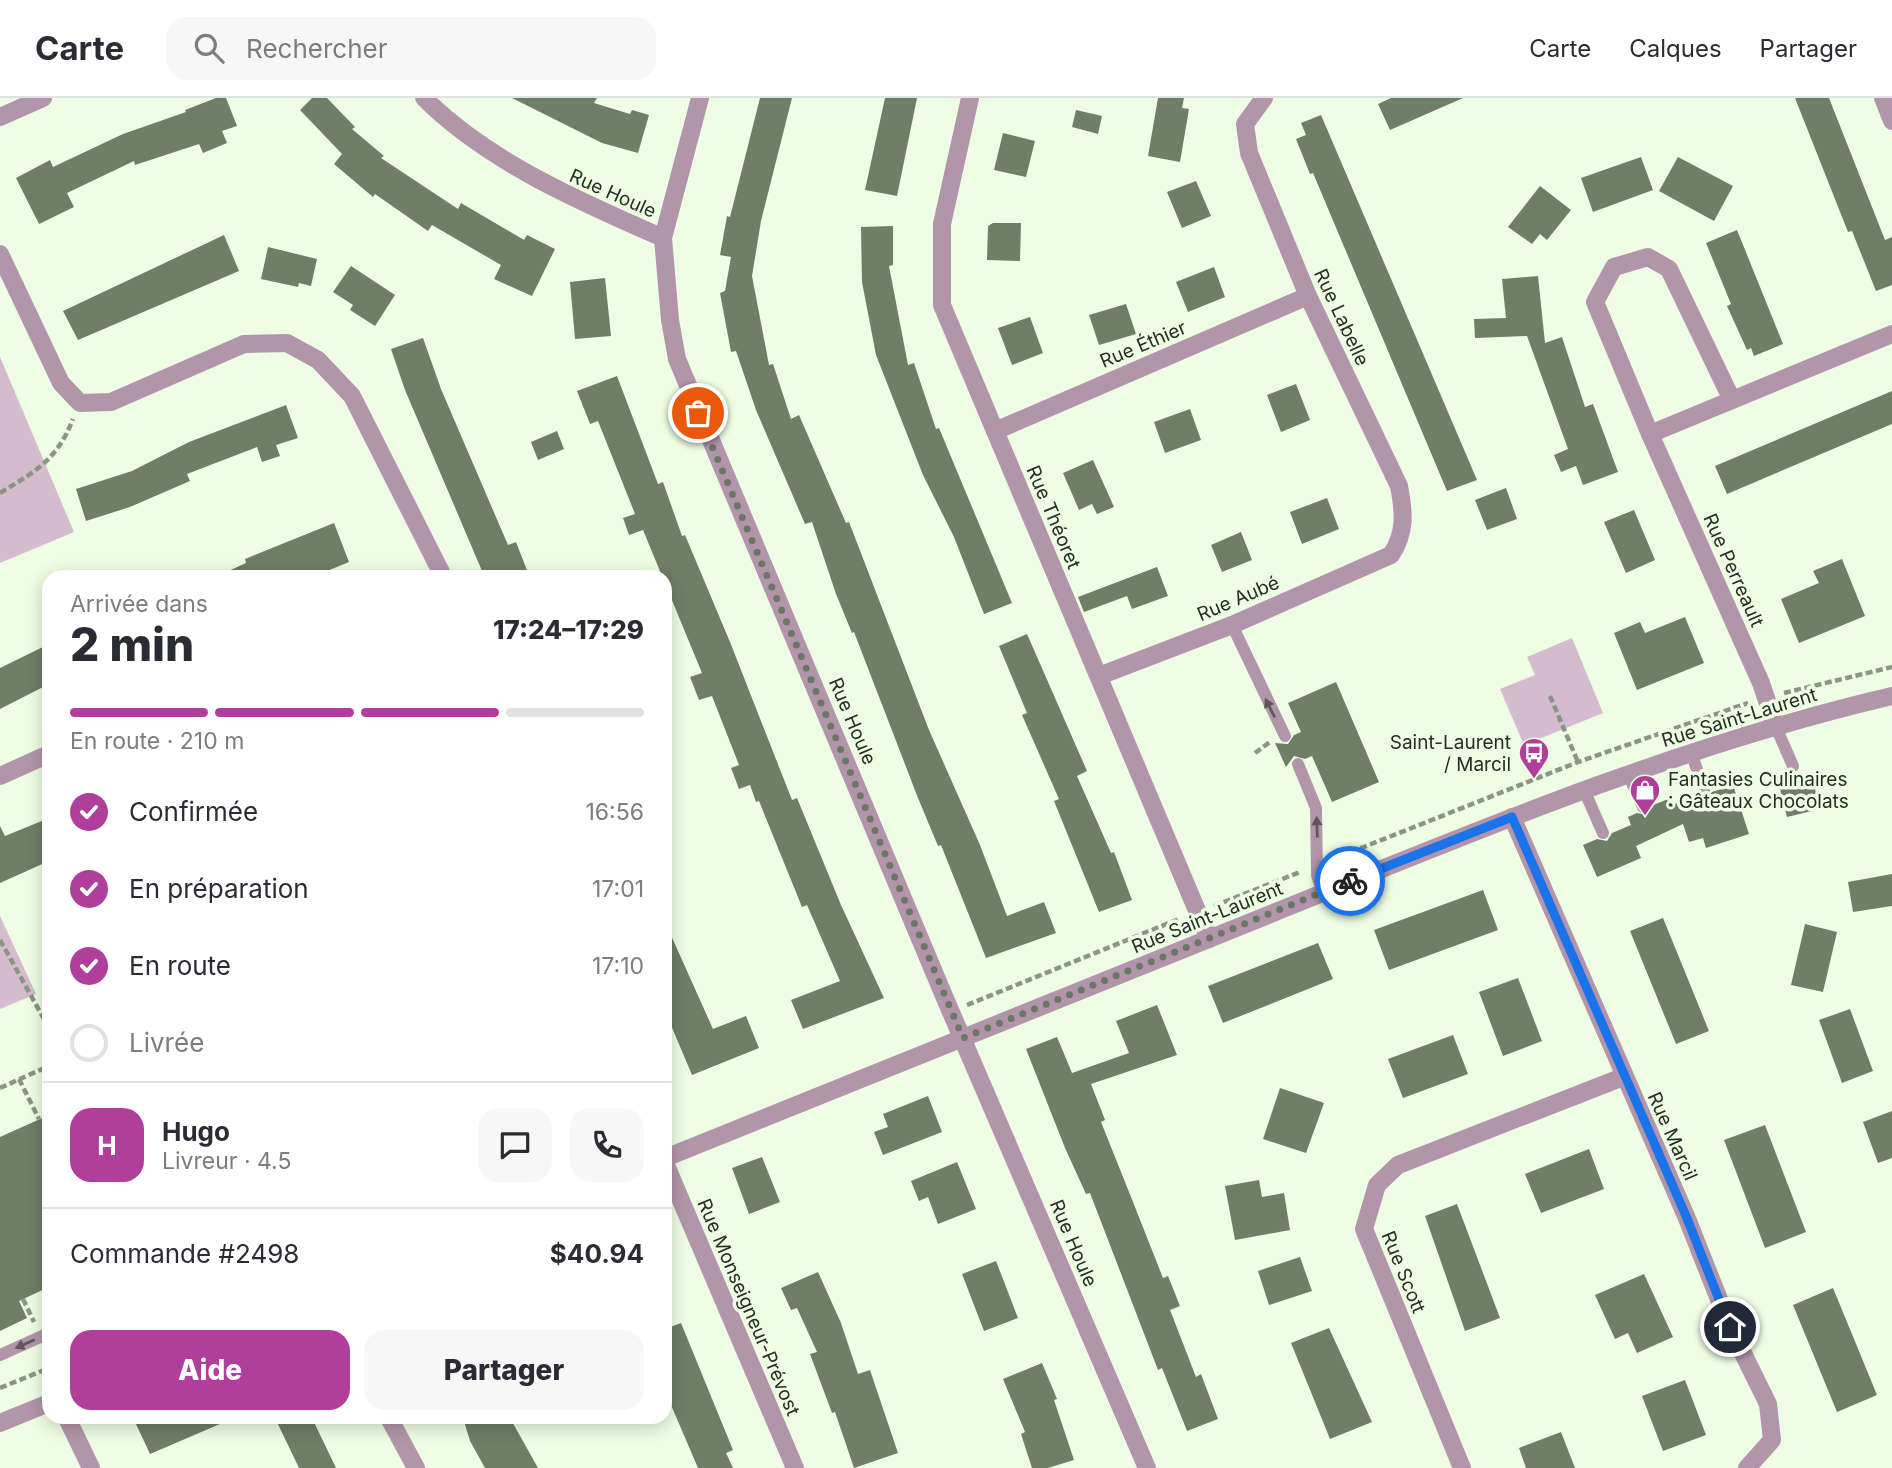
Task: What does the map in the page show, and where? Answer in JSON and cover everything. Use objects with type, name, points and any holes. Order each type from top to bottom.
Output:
[{"type":"street","points":[[0,117],[43,98]]},
{"type":"street","name":"Rue Houle","points":[[424,98],[440,114],[546,186],[663,238],[670,320],[677,359],[687,388],[1147,1468]]},
{"type":"street","points":[[663,238],[700,98]]},
{"type":"street","name":"Rue Théoret","points":[[970,98],[942,223],[942,304],[1209,939]]},
{"type":"street","name":"Rue Labelle","points":[[1264,98],[1245,124],[1249,153],[1308,296],[1399,486],[1403,509],[1402,539],[1391,555]]},
{"type":"street","points":[[1882,98],[1892,121]]},
{"type":"street","points":[[0,254],[61,383],[80,403],[111,402],[244,344],[287,342],[318,360],[352,396],[440,570]]},
{"type":"street","name":"Rue Perreault","points":[[1732,400],[1670,269],[1648,257],[1614,267],[1595,302],[1650,434],[1761,683],[1775,726]]},
{"type":"street","name":"Rue Éthier","points":[[995,431],[1308,296]]},
{"type":"street","points":[[1650,434],[1892,334]]},
{"type":"street","name":"Rue Aubé","points":[[1099,676],[1232,625],[1391,555]]},
{"type":"street","name":"Rue Saint-Laurent","points":[[672,1158],[1512,817],[1691,752],[1775,726],[1892,696]]},
{"type":"street","points":[[0,776],[42,757]]},
{"type":"street","name":"Rue Marcil","points":[[1512,817],[1623,1077],[1686,1216],[1730,1327],[1768,1404],[1772,1440],[1747,1468]]},
{"type":"street","name":"Rue Scott","points":[[1462,1468],[1364,1229],[1377,1185],[1398,1166],[1623,1077]]},
{"type":"street","name":"Rue Monseigneur-Prévost","points":[[672,1178],[795,1468]]},
{"type":"street","points":[[0,1423],[42,1407]]},
{"type":"street","points":[[70,1424],[91,1468]]},
{"type":"street","points":[[392,1424],[416,1468]]},
{"type":"lane","points":[[1232,625],[1285,736]]},
{"type":"lane","points":[[1775,726],[1793,766]]},
{"type":"lane","points":[[1691,752],[1704,790]]},
{"type":"lane","points":[[1298,764],[1316,808],[1317,875],[1323,892]]},
{"type":"lane","points":[[1628,774],[1643,807]]},
{"type":"lane","points":[[1584,790],[1603,833]]},
{"type":"lane","points":[[0,1355],[42,1336]]},
{"type":"path","points":[[0,493],[46,465],[64,442],[80,403]]},
{"type":"path","name":"Rue Saint-Laurent","points":[[1799,690],[1892,667]]},
{"type":"path","points":[[1550,696],[1578,762]]},
{"type":"path","name":"Rue Saint-Laurent","points":[[1325,862],[1578,762],[1727,708]]},
{"type":"path","points":[[1255,753],[1262,745]]},
{"type":"path","name":"Rue Saint-Laurent","points":[[1224,902],[1306,870]]},
{"type":"path","name":"Rue Saint-Laurent","points":[[973,1001],[1173,921]]},
{"type":"path","points":[[0,940],[42,1015]]},
{"type":"path","points":[[0,1088],[42,1069]]},
{"type":"path","points":[[19,1079],[39,1119]]},
{"type":"path","points":[[23,1299],[34,1322]]},
{"type":"path","points":[[0,1388],[42,1371]]},
{"type":"shaded area","points":[[0,357],[74,532],[0,563]]},
{"type":"shaded area","points":[[1572,638],[1603,713],[1524,745],[1500,689],[1535,675],[1527,657]]},
{"type":"shaded area","points":[[0,916],[36,994],[0,1009]]},
{"type":"building","points":[[216,98],[226,98],[237,126],[222,131],[227,143],[203,153],[199,144],[135,165],[134,161],[67,193],[74,207],[39,224],[16,178],[50,160],[53,167],[123,134],[186,112],[185,110]]},
{"type":"building","points":[[312,98],[327,98],[355,127],[352,129],[384,156],[381,158],[458,209],[461,203],[524,240],[527,235],[555,249],[532,296],[494,279],[501,265],[432,225],[428,231],[375,194],[373,197],[334,164],[342,154],[300,110]]},
{"type":"building","points":[[512,98],[597,98],[594,103],[630,114],[632,110],[649,115],[638,153],[602,143]]},
{"type":"building","points":[[760,98],[792,98],[761,221],[752,276],[769,365],[773,364],[791,419],[799,415],[846,523],[849,522],[929,730],[980,845],[1007,916],[1044,902],[1056,933],[986,958],[941,845],[938,846],[918,798],[854,632],[852,633],[836,594],[812,522],[805,524],[756,410],[736,351],[731,352],[720,293],[725,291],[731,257],[720,255],[727,216],[730,217]]},
{"type":"building","points":[[885,98],[917,98],[897,196],[865,190]]},
{"type":"building","points":[[1158,98],[1184,98],[1182,108],[1189,109],[1180,162],[1148,156]]},
{"type":"building","points":[[1391,98],[1463,98],[1390,130],[1378,104]]},
{"type":"building","points":[[1795,98],[1829,98],[1885,240],[1892,237],[1892,285],[1876,291],[1852,231],[1848,232]]},
{"type":"building","points":[[1076,110],[1102,116],[1098,134],[1072,127]]},
{"type":"building","points":[[1321,115],[1477,480],[1447,491],[1313,173],[1310,174],[1296,139],[1306,135],[1301,123]]},
{"type":"building","points":[[1003,133],[1035,141],[1026,177],[994,170]]},
{"type":"building","points":[[1641,157],[1653,190],[1593,212],[1581,178]]},
{"type":"building","points":[[1678,157],[1733,186],[1714,221],[1659,191]]},
{"type":"building","points":[[1196,181],[1211,216],[1182,228],[1167,192]]},
{"type":"building","points":[[1540,186],[1571,210],[1547,240],[1540,234],[1532,244],[1508,227]]},
{"type":"building","points":[[993,223],[1021,223],[1020,261],[987,260],[988,226]]},
{"type":"building","points":[[893,226],[893,265],[889,266],[908,365],[914,363],[936,429],[939,428],[1012,603],[984,614],[954,537],[923,475],[876,355],[862,282],[861,227]]},
{"type":"building","points":[[1737,230],[1783,344],[1754,356],[1751,348],[1747,350],[1727,306],[1731,304],[1706,243]]},
{"type":"building","points":[[224,235],[239,271],[78,340],[63,311]]},
{"type":"building","points":[[268,247],[317,259],[311,286],[299,283],[298,287],[261,279]]},
{"type":"building","points":[[351,266],[395,295],[375,326],[350,310],[353,305],[333,292]]},
{"type":"building","points":[[1214,267],[1225,297],[1188,312],[1176,282]]},
{"type":"building","points":[[1538,276],[1545,343],[1562,337],[1585,407],[1593,404],[1618,472],[1583,485],[1576,466],[1561,472],[1554,455],[1568,449],[1527,336],[1475,338],[1474,319],[1506,318],[1502,279]]},
{"type":"building","points":[[605,278],[611,336],[575,339],[570,282]]},
{"type":"building","points":[[1126,304],[1136,334],[1099,345],[1089,315]]},
{"type":"building","points":[[1030,317],[1043,353],[1012,365],[998,328]]},
{"type":"building","points":[[423,338],[441,389],[508,545],[516,542],[527,570],[482,570],[405,390],[391,349]]},
{"type":"building","points":[[617,376],[658,484],[663,482],[682,536],[685,535],[730,642],[792,800],[797,798],[841,905],[884,998],[803,1029],[791,1000],[840,981],[807,905],[802,907],[759,801],[756,802],[750,785],[739,789],[731,768],[739,765],[712,696],[699,700],[690,677],[702,673],[672,600],[672,570],[660,570],[643,530],[629,535],[623,518],[635,514],[598,421],[590,424],[577,391]]},
{"type":"building","points":[[1296,384],[1310,420],[1281,432],[1267,395]]},
{"type":"building","points":[[1892,391],[1892,424],[1727,494],[1715,466]]},
{"type":"building","points":[[286,405],[298,438],[276,445],[280,456],[262,462],[257,447],[187,474],[190,481],[130,507],[86,521],[76,489],[132,471],[189,442]]},
{"type":"building","points":[[1190,409],[1201,440],[1165,453],[1154,422]]},
{"type":"building","points":[[557,431],[564,449],[538,460],[531,442]]},
{"type":"building","points":[[1093,460],[1114,507],[1097,514],[1092,504],[1079,510],[1063,473]]},
{"type":"building","points":[[1506,488],[1517,519],[1487,530],[1475,500]]},
{"type":"building","points":[[1327,498],[1339,529],[1302,544],[1290,512]]},
{"type":"building","points":[[1634,510],[1655,560],[1626,573],[1604,522]]},
{"type":"building","points":[[334,523],[349,562],[330,570],[231,570],[246,563],[245,559]]},
{"type":"building","points":[[1241,532],[1252,560],[1222,572],[1211,545]]},
{"type":"building","points":[[1842,559],[1865,616],[1799,643],[1781,599],[1819,583],[1813,571]]},
{"type":"building","points":[[1157,567],[1168,596],[1132,609],[1127,596],[1084,612],[1078,597]]},
{"type":"building","points":[[1685,617],[1704,663],[1637,690],[1614,633],[1640,622],[1645,633]]},
{"type":"building","points":[[1027,634],[1087,771],[1077,776],[1111,853],[1114,852],[1132,900],[1099,912],[1054,801],[1059,799],[1022,715],[1027,713],[999,646]]},
{"type":"building","points":[[42,647],[42,688],[0,709],[0,668]]},
{"type":"building","points":[[1336,682],[1379,782],[1332,802],[1312,756],[1305,759],[1294,756],[1286,767],[1275,743],[1288,744],[1294,735],[1301,732],[1288,703]]},
{"type":"building","points":[[1811,773],[1820,809],[1787,817],[1778,781]]},
{"type":"building","points":[[1733,785],[1749,834],[1706,848],[1703,838],[1689,842],[1683,824],[1636,846],[1641,858],[1597,877],[1583,845],[1597,839],[1607,841],[1612,833],[1631,825],[1628,817],[1637,813],[1647,815],[1651,806],[1668,799],[1671,805],[1698,796],[1706,798],[1712,792]]},
{"type":"building","points":[[42,821],[42,864],[0,883],[0,826],[5,836]]},
{"type":"building","points":[[1892,874],[1892,906],[1853,912],[1848,882]]},
{"type":"building","points":[[1483,890],[1498,930],[1389,970],[1374,930]]},
{"type":"building","points":[[1663,918],[1709,1031],[1676,1044],[1630,931]]},
{"type":"building","points":[[1805,924],[1837,932],[1823,992],[1791,985]]},
{"type":"building","points":[[672,938],[713,1029],[746,1016],[759,1048],[692,1075],[672,1028]]},
{"type":"building","points":[[1318,943],[1333,979],[1223,1023],[1208,986]]},
{"type":"building","points":[[1518,978],[1542,1041],[1503,1056],[1479,992]]},
{"type":"building","points":[[1157,1005],[1177,1055],[1091,1084],[1105,1120],[1101,1122],[1163,1278],[1168,1276],[1180,1306],[1170,1310],[1196,1377],[1201,1374],[1218,1419],[1187,1431],[1162,1368],[1158,1370],[1090,1193],[1086,1194],[1065,1148],[1026,1049],[1057,1037],[1072,1073],[1129,1053],[1116,1021]]},
{"type":"building","points":[[1850,1009],[1873,1071],[1842,1083],[1819,1020]]},
{"type":"building","points":[[1453,1035],[1468,1074],[1403,1098],[1388,1059]]},
{"type":"building","points":[[1280,1088],[1324,1103],[1306,1153],[1263,1139]]},
{"type":"building","points":[[928,1096],[942,1132],[883,1155],[874,1132],[888,1127],[883,1114]]},
{"type":"building","points":[[1892,1111],[1892,1158],[1878,1163],[1863,1122]]},
{"type":"building","points":[[42,1118],[42,1290],[19,1301],[27,1318],[0,1331],[0,1137]]},
{"type":"building","points":[[1765,1125],[1806,1232],[1765,1248],[1724,1140]]},
{"type":"building","points":[[1589,1149],[1604,1189],[1541,1213],[1525,1174]]},
{"type":"building","points":[[762,1157],[780,1202],[749,1214],[732,1168]]},
{"type":"building","points":[[957,1162],[976,1209],[938,1224],[928,1197],[919,1201],[911,1181]]},
{"type":"building","points":[[1259,1180],[1262,1197],[1284,1193],[1290,1230],[1235,1240],[1225,1186]]},
{"type":"building","points":[[1457,1204],[1500,1318],[1465,1331],[1425,1216]]},
{"type":"building","points":[[1300,1257],[1312,1291],[1269,1305],[1258,1271]]},
{"type":"building","points":[[996,1261],[1018,1318],[984,1331],[962,1274]]},
{"type":"building","points":[[818,1272],[841,1323],[858,1374],[870,1370],[898,1453],[854,1468],[835,1412],[832,1413],[810,1354],[817,1352],[797,1308],[791,1310],[781,1288]]},
{"type":"building","points":[[1644,1274],[1673,1337],[1637,1353],[1628,1333],[1615,1339],[1595,1295]]},
{"type":"building","points":[[1833,1288],[1877,1395],[1837,1412],[1793,1305]]},
{"type":"building","points":[[681,1323],[733,1450],[726,1453],[733,1468],[698,1468],[672,1407],[672,1326]]},
{"type":"building","points":[[1329,1328],[1372,1422],[1330,1439],[1291,1343]]},
{"type":"building","points":[[1042,1363],[1057,1399],[1054,1400],[1074,1460],[1048,1468],[1032,1468],[1021,1434],[1025,1432],[1003,1379]]},
{"type":"building","points":[[1685,1380],[1706,1435],[1663,1451],[1642,1396]]},
{"type":"building","points":[[136,1424],[220,1424],[150,1454]]},
{"type":"building","points":[[278,1424],[315,1424],[336,1468],[299,1468]]},
{"type":"building","points":[[465,1424],[513,1424],[538,1468],[485,1468],[470,1441]]},
{"type":"building","points":[[1561,1432],[1575,1468],[1526,1468],[1519,1448]]},
{"type":"way so far","points":[[698,413],[963,1038],[1350,881]]},
{"type":"place","name":"Saint-Laurent / Marcil","points":[[1534,780]]},
{"type":"place","name":"Fantasies Culinaires : Gâteaux Chocolats","points":[[1645,817]]},
{"type":"route","points":[[1350,881],[1512,817],[1623,1077],[1686,1216],[1730,1327]]}]
